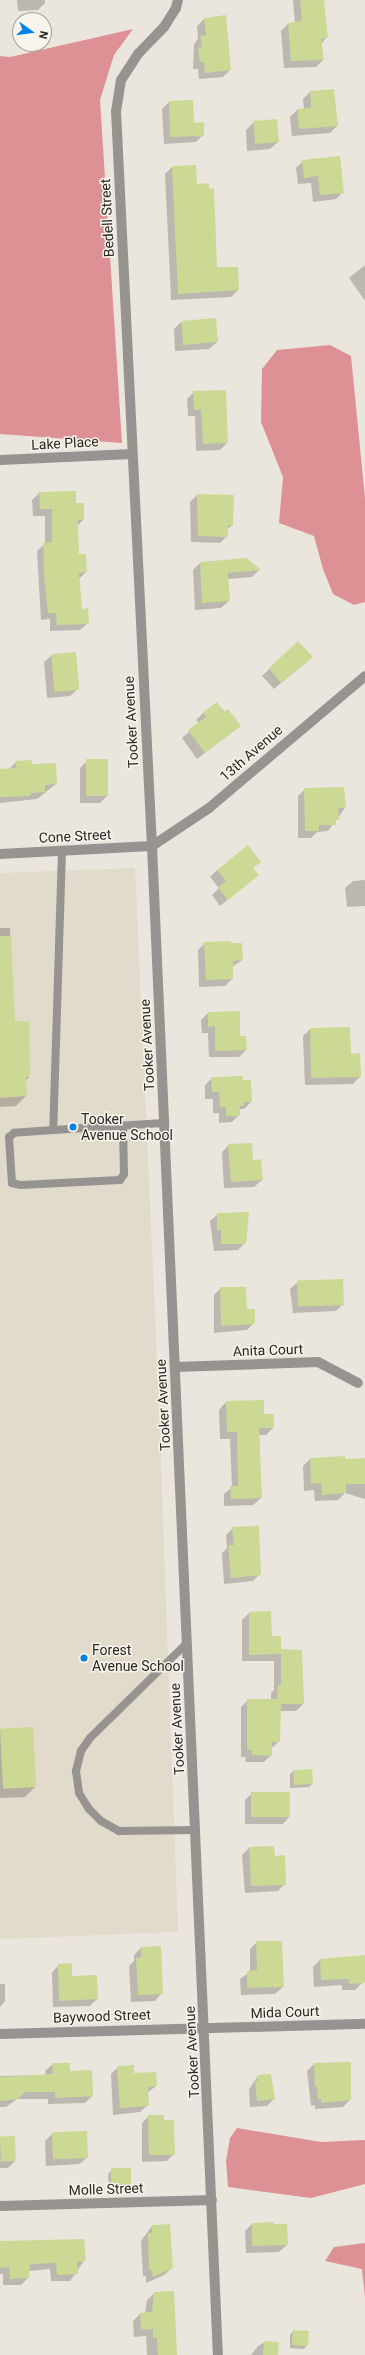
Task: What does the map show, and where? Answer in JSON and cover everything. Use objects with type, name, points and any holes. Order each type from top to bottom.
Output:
[{"type":"street","name":"Bedell Street","points":[[132,454],[116,112],[121,80],[138,54],[164,27],[176,8],[178,0]]},
{"type":"street","name":"Lake Place","points":[[0,460],[132,454]]},
{"type":"street","name":"Tooker Avenue","points":[[132,454],[152,846],[205,2027],[218,2355]]},
{"type":"street","name":"13th Avenue","points":[[152,846],[209,808],[361,677],[365,676]]},
{"type":"street","name":"Cone Street","points":[[0,854],[152,846]]},
{"type":"street","name":"Anita Court","points":[[175,1367],[318,1362],[358,1383]]},
{"type":"street","name":"Mida Court","points":[[205,2027],[365,2024]]},
{"type":"street","name":"Baywood Street","points":[[0,2034],[205,2027]]},
{"type":"street","name":"Molle Street","points":[[0,2206],[212,2200]]},
{"type":"lane","points":[[53,1130],[52,1112],[62,851]]},
{"type":"lane","points":[[123,1126],[124,1174],[120,1180],[22,1186],[12,1183],[9,1137],[14,1133],[164,1123]]},
{"type":"lane","points":[[187,1643],[90,1738],[81,1751],[76,1771],[79,1793],[89,1808],[101,1821],[119,1831],[196,1830]]},
{"type":"shaded area","points":[[133,29],[114,55],[100,100],[122,443],[0,434],[0,56],[10,57],[32,52],[52,52],[52,47]]},
{"type":"shaded area","points":[[330,345],[351,356],[365,498],[365,602],[354,605],[333,594],[323,569],[314,536],[279,523],[283,477],[261,422],[262,369],[277,350]]},
{"type":"shaded area","points":[[135,868],[158,1381],[178,1932],[0,1939],[0,873]]},
{"type":"shaded area","points":[[237,2128],[321,2142],[365,2140],[365,2184],[311,2198],[228,2187],[226,2161],[230,2138]]},
{"type":"shaded area","points":[[365,2243],[365,2297],[362,2269],[325,2261],[334,2247]]},
{"type":"building","points":[[300,0],[324,0],[328,38],[321,39],[324,60],[291,61],[288,23],[302,21]]},
{"type":"building","points":[[226,15],[231,70],[205,73],[204,62],[200,62],[198,48],[202,47],[200,36],[206,35],[204,18]]},
{"type":"building","points":[[334,89],[338,126],[299,129],[297,109],[311,108],[310,91]]},
{"type":"building","points":[[193,100],[194,123],[204,122],[204,136],[170,137],[169,101]]},
{"type":"building","points":[[277,119],[279,142],[255,144],[253,121]]},
{"type":"building","points":[[340,156],[344,193],[320,195],[318,176],[304,178],[302,160]]},
{"type":"building","points":[[196,165],[197,184],[209,183],[209,189],[214,188],[217,267],[238,267],[239,290],[178,294],[172,166]]},
{"type":"building","points":[[216,318],[218,342],[183,345],[181,321]]},
{"type":"building","points":[[226,390],[228,443],[203,444],[201,409],[194,410],[193,391]]},
{"type":"building","points":[[76,491],[76,503],[84,503],[84,520],[78,520],[79,554],[86,554],[87,572],[79,573],[82,609],[88,608],[89,624],[57,625],[56,613],[48,613],[44,575],[43,543],[52,542],[52,509],[40,509],[39,492]]},
{"type":"building","points":[[197,494],[234,495],[233,526],[228,525],[228,537],[198,536]]},
{"type":"building","points":[[247,558],[261,570],[228,573],[230,601],[202,603],[200,562]]},
{"type":"building","points":[[298,641],[313,657],[281,683],[269,668]]},
{"type":"building","points":[[76,652],[79,690],[54,692],[51,654]]},
{"type":"building","points":[[217,702],[224,712],[228,709],[241,726],[205,753],[188,730],[206,717],[203,712]]},
{"type":"building","points":[[86,759],[108,759],[108,796],[86,796]]},
{"type":"building","points":[[32,760],[32,764],[56,763],[57,784],[45,785],[45,792],[31,793],[30,796],[0,797],[0,769],[16,768],[16,761]]},
{"type":"building","points":[[344,787],[346,808],[338,808],[339,820],[336,820],[336,825],[319,825],[319,831],[305,831],[304,788]]},
{"type":"building","points":[[248,845],[261,862],[253,868],[259,875],[228,900],[218,888],[226,881],[217,870]]},
{"type":"building","points":[[0,936],[11,936],[15,1021],[29,1021],[30,1077],[26,1077],[27,1096],[0,1098]]},
{"type":"building","points":[[231,941],[231,943],[242,943],[243,960],[233,961],[233,979],[206,980],[204,942]]},
{"type":"building","points":[[240,1011],[240,1036],[246,1036],[247,1050],[215,1051],[215,1026],[208,1027],[208,1012]]},
{"type":"building","points":[[350,1027],[351,1054],[360,1053],[361,1077],[311,1078],[310,1028]]},
{"type":"building","points":[[243,1076],[243,1080],[251,1080],[252,1102],[244,1102],[244,1106],[240,1106],[240,1116],[226,1116],[226,1107],[220,1107],[219,1092],[212,1092],[211,1077]]},
{"type":"building","points":[[252,1143],[253,1160],[261,1159],[263,1180],[231,1182],[228,1144]]},
{"type":"building","points":[[249,1212],[246,1244],[221,1244],[221,1230],[217,1230],[217,1213]]},
{"type":"building","points":[[343,1279],[344,1305],[298,1307],[297,1281]]},
{"type":"building","points":[[220,1287],[246,1287],[247,1309],[255,1309],[255,1324],[221,1326]]},
{"type":"building","points":[[264,1400],[264,1414],[274,1414],[274,1428],[259,1428],[262,1498],[231,1499],[230,1486],[238,1486],[237,1432],[227,1432],[226,1401]]},
{"type":"building","points":[[345,1456],[345,1459],[365,1458],[365,1484],[346,1484],[346,1493],[322,1495],[321,1483],[311,1484],[310,1458]]},
{"type":"building","points":[[259,1526],[261,1575],[231,1578],[228,1545],[234,1545],[232,1527]]},
{"type":"building","points":[[271,1611],[272,1636],[281,1636],[281,1649],[302,1650],[304,1704],[281,1704],[280,1742],[272,1742],[272,1756],[252,1755],[252,1750],[247,1750],[247,1699],[277,1699],[278,1685],[281,1685],[281,1654],[249,1655],[249,1612]]},
{"type":"building","points":[[33,1727],[36,1787],[3,1789],[0,1729]]},
{"type":"building","points":[[312,1769],[313,1784],[294,1785],[293,1770]]},
{"type":"building","points":[[251,1792],[290,1792],[290,1817],[251,1817]]},
{"type":"building","points":[[274,1846],[275,1856],[285,1855],[286,1885],[251,1886],[249,1847]]},
{"type":"building","points":[[256,1941],[282,1941],[284,1987],[247,1988],[247,1971],[257,1970]]},
{"type":"building","points":[[161,1946],[163,1994],[138,1995],[136,1958],[141,1957],[141,1947]]},
{"type":"building","points":[[365,1955],[365,1983],[349,1984],[349,1979],[321,1980],[320,1959]]},
{"type":"building","points":[[72,1963],[72,1976],[97,1975],[98,1999],[59,2001],[58,1964]]},
{"type":"building","points":[[351,2062],[351,2100],[322,2103],[321,2099],[318,2099],[317,2087],[315,2087],[314,2063]]},
{"type":"building","points":[[52,2063],[70,2063],[70,2071],[92,2070],[93,2096],[55,2098],[55,2092],[25,2092],[18,2099],[0,2101],[0,2077],[53,2074]]},
{"type":"building","points":[[134,2065],[134,2073],[156,2072],[157,2086],[148,2087],[149,2106],[120,2108],[117,2066]]},
{"type":"building","points":[[271,2074],[275,2099],[257,2101],[255,2081],[258,2081],[258,2075]]},
{"type":"building","points":[[148,2115],[164,2115],[164,2120],[174,2120],[175,2155],[149,2155]]},
{"type":"building","points":[[87,2131],[88,2158],[53,2159],[52,2132]]},
{"type":"building","points":[[15,2136],[16,2161],[1,2162],[0,2137]]},
{"type":"building","points":[[111,2168],[131,2168],[131,2184],[111,2184]]},
{"type":"building","points":[[274,2222],[274,2224],[287,2224],[288,2245],[252,2246],[252,2223]]},
{"type":"building","points":[[170,2224],[173,2268],[153,2277],[152,2270],[149,2270],[148,2233],[152,2233],[152,2225]]},
{"type":"building","points":[[84,2239],[86,2261],[77,2262],[78,2274],[57,2275],[56,2263],[30,2264],[29,2278],[10,2279],[9,2267],[0,2268],[0,2241]]},
{"type":"building","points":[[174,2291],[177,2355],[158,2355],[157,2338],[153,2338],[153,2329],[141,2330],[140,2313],[152,2312],[154,2292]]},
{"type":"building","points":[[293,2330],[309,2331],[308,2346],[292,2345]]},
{"type":"building","points":[[264,2341],[279,2342],[278,2355],[263,2355]]},
{"type":"place","name":"Tooker Avenue School","points":[[73,1127]]},
{"type":"place","name":"Forest Avenue School","points":[[84,1658]]}]
